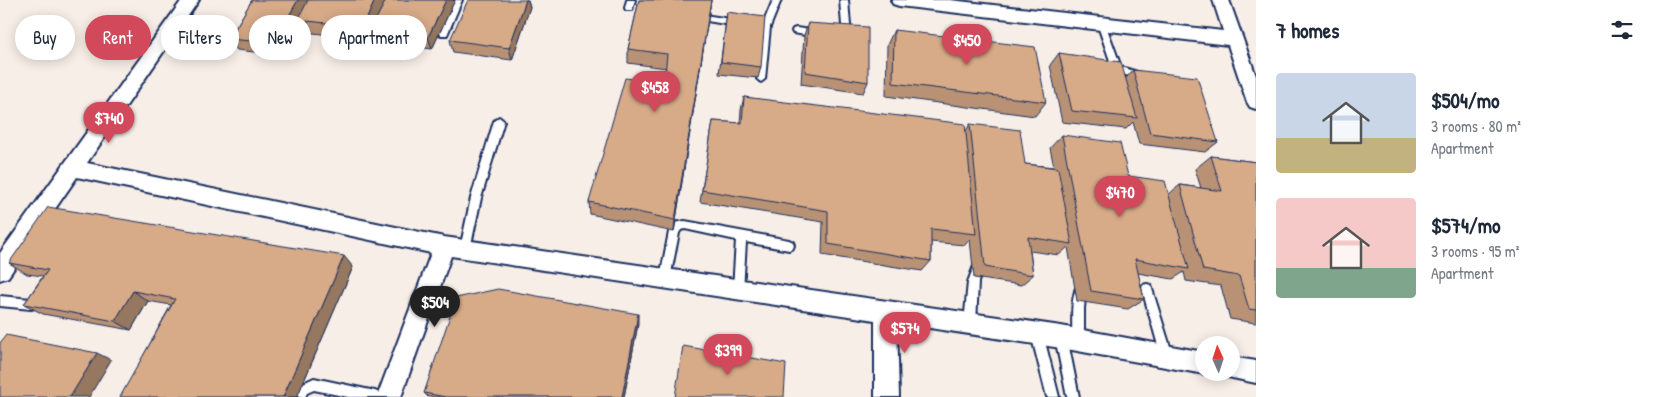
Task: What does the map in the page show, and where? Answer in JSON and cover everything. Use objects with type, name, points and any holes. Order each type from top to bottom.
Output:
[{"type":"street","points":[[0,270],[191,0]]},
{"type":"street","points":[[899,0],[1233,38]]},
{"type":"street","points":[[1221,0],[1256,102]]},
{"type":"street","points":[[71,168],[455,248],[1037,334],[1195,362]]},
{"type":"street","points":[[389,397],[455,248]]},
{"type":"street","points":[[886,311],[887,397]]},
{"type":"street","points":[[1240,369],[1256,372]]},
{"type":"lane","points":[[444,33],[458,0]]},
{"type":"lane","points":[[761,79],[766,27],[777,0]]},
{"type":"lane","points":[[796,31],[828,35],[848,43],[844,0]]},
{"type":"lane","points":[[704,18],[766,27]]},
{"type":"lane","points":[[1101,23],[1117,70],[1141,76]]},
{"type":"lane","points":[[455,248],[476,198],[499,121]]},
{"type":"lane","points":[[665,278],[672,237],[678,226],[685,225],[790,245]]},
{"type":"lane","points":[[738,290],[741,237]]},
{"type":"lane","points":[[970,324],[973,282],[983,259]]},
{"type":"lane","points":[[1073,397],[1069,339],[1079,313],[1077,301],[1083,276]]},
{"type":"lane","points":[[1147,289],[1167,357]]},
{"type":"lane","points":[[0,301],[30,304]]},
{"type":"lane","points":[[1037,334],[1053,397]]},
{"type":"lane","points":[[299,397],[303,389],[314,384],[375,397]]},
{"type":"building","points":[[252,0],[298,0],[289,15],[249,15],[249,41],[239,40],[239,22]]},
{"type":"building","points":[[308,0],[375,0],[368,15],[321,15],[321,22],[311,21],[311,15],[300,15]]},
{"type":"building","points":[[386,0],[446,0],[428,37],[427,15],[378,15]]},
{"type":"building","points":[[468,0],[526,0],[509,48],[450,40]]},
{"type":"building","points":[[639,0],[711,0],[675,220],[589,202],[625,78],[664,83],[667,54],[628,49]]},
{"type":"building","points":[[727,12],[765,17],[761,67],[721,62]]},
{"type":"building","points":[[808,23],[868,27],[868,82],[805,72]]},
{"type":"building","points":[[894,30],[1035,47],[1046,102],[893,83]]},
{"type":"building","points":[[1059,53],[1121,62],[1137,118],[1072,111]]},
{"type":"building","points":[[1133,70],[1197,77],[1218,142],[1150,133]]},
{"type":"building","points":[[744,97],[965,124],[976,234],[931,229],[931,261],[828,244],[828,211],[702,190],[713,121],[742,123]]},
{"type":"building","points":[[970,124],[1020,130],[1025,164],[1058,168],[1072,244],[1028,237],[1033,275],[985,267]]},
{"type":"building","points":[[1062,135],[1120,143],[1128,176],[1165,181],[1189,269],[1135,259],[1144,299],[1091,291]]},
{"type":"building","points":[[1211,156],[1256,162],[1256,310],[1249,309],[1239,276],[1203,270],[1180,185],[1222,191]]},
{"type":"building","points":[[48,207],[344,256],[283,397],[120,397],[175,299],[133,291],[115,321],[24,304],[48,270],[9,263]]},
{"type":"building","points":[[498,289],[638,314],[622,397],[446,397],[424,393],[456,298]]},
{"type":"building","points":[[6,335],[97,353],[70,397],[0,397],[0,343]]},
{"type":"building","points":[[683,346],[786,364],[784,397],[675,397]]}]
